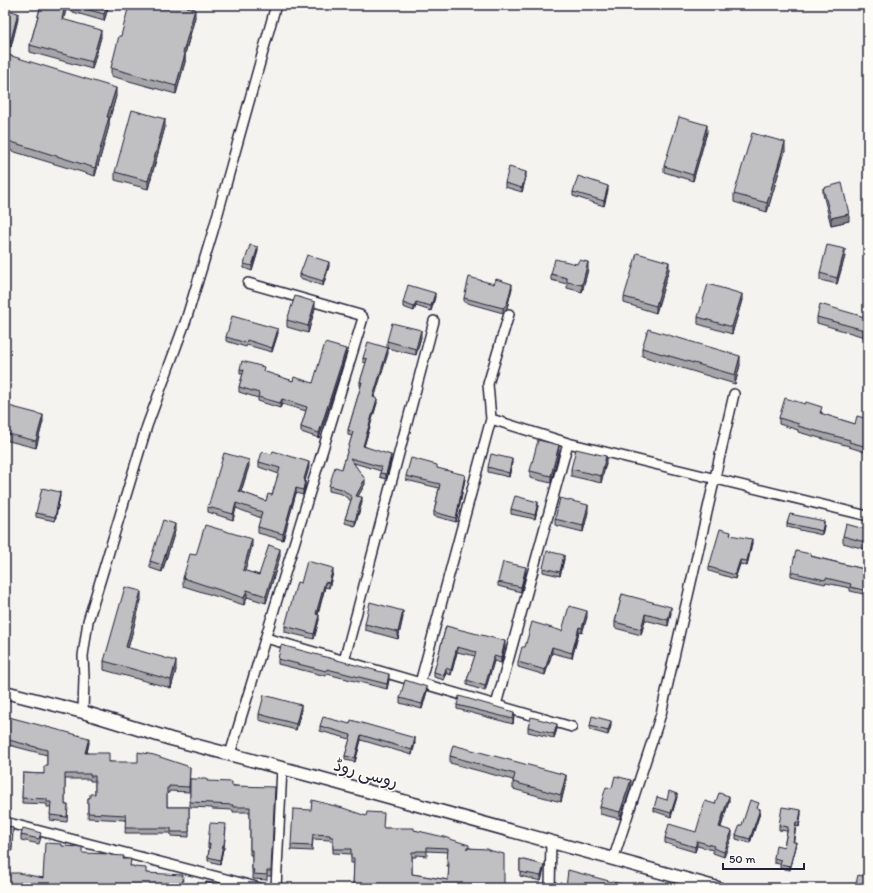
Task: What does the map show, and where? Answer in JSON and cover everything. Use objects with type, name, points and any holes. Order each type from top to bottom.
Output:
[{"type":"main road","name":"روسی روڈ","points":[[5,692],[83,712],[171,739],[718,888]]},
{"type":"street","points":[[83,712],[83,656],[88,621],[147,426],[186,320],[213,231],[276,5]]},
{"type":"street","points":[[230,754],[363,318],[360,315],[248,283]]},
{"type":"street","points":[[420,683],[490,419],[488,384],[509,314]]},
{"type":"street","points":[[344,661],[434,321]]},
{"type":"street","points":[[613,860],[661,714],[734,394]]},
{"type":"street","points":[[490,419],[568,443],[868,516]]},
{"type":"street","points":[[496,705],[568,443]]},
{"type":"street","points":[[266,638],[572,727]]},
{"type":"street","points":[[276,888],[282,768]]},
{"type":"street","points":[[5,822],[260,888]]},
{"type":"street","points":[[550,888],[551,842]]},
{"type":"building","points":[[41,5],[65,5],[62,19],[101,30],[92,62],[30,45]]},
{"type":"building","points":[[71,5],[107,5],[104,14]]},
{"type":"building","points":[[129,5],[188,5],[187,7],[195,9],[176,86],[111,68]]},
{"type":"building","points":[[5,9],[18,13],[11,40],[5,39]]},
{"type":"building","points":[[5,54],[116,88],[107,117],[109,117],[95,168],[5,140]]},
{"type":"building","points":[[132,110],[165,119],[148,181],[115,172]]},
{"type":"building","points":[[679,117],[707,125],[693,175],[664,166]]},
{"type":"building","points":[[752,133],[785,142],[767,203],[734,194]]},
{"type":"building","points":[[509,167],[526,172],[522,188],[505,183]]},
{"type":"building","points":[[578,176],[608,186],[604,201],[573,192]]},
{"type":"building","points":[[842,183],[849,214],[831,218],[823,188]]},
{"type":"building","points":[[250,245],[258,247],[252,266],[244,264]]},
{"type":"building","points":[[827,245],[845,249],[837,278],[820,273]]},
{"type":"building","points":[[637,253],[669,262],[656,306],[624,297]]},
{"type":"building","points":[[307,255],[329,262],[323,281],[300,274]]},
{"type":"building","points":[[555,259],[577,264],[579,260],[588,262],[582,285],[567,282],[567,278],[551,274]]},
{"type":"building","points":[[469,277],[494,284],[496,279],[512,284],[507,304],[503,308],[464,298]]},
{"type":"building","points":[[708,284],[742,294],[732,327],[698,317]]},
{"type":"building","points":[[408,285],[435,293],[431,306],[416,302],[414,307],[403,303]]},
{"type":"building","points":[[295,296],[315,302],[308,326],[287,320]]},
{"type":"building","points":[[820,304],[868,318],[868,331],[817,317]]},
{"type":"building","points":[[232,316],[278,329],[272,348],[247,340],[246,343],[226,337]]},
{"type":"building","points":[[392,323],[421,330],[416,349],[387,341]]},
{"type":"building","points":[[648,329],[740,356],[735,375],[642,348]]},
{"type":"building","points":[[368,342],[388,348],[373,397],[377,399],[363,446],[391,455],[386,474],[380,473],[382,467],[350,458],[365,479],[356,496],[362,497],[355,521],[345,519],[352,497],[342,489],[329,486],[335,467],[342,469],[353,432],[348,430],[362,382],[360,382],[367,359],[363,358]]},
{"type":"building","points":[[325,343],[346,349],[319,433],[301,427],[307,407],[282,399],[280,403],[258,397],[259,393],[239,387],[244,370],[240,369],[242,361],[264,367],[263,371],[293,381],[294,377],[313,383]]},
{"type":"building","points":[[785,398],[822,407],[820,413],[855,424],[857,416],[868,419],[868,447],[849,442],[850,440],[798,426],[799,424],[779,418]]},
{"type":"building","points":[[5,405],[43,415],[36,441],[5,433]]},
{"type":"building","points":[[538,440],[559,445],[551,476],[530,471]]},
{"type":"building","points":[[576,449],[606,456],[601,476],[571,469]]},
{"type":"building","points":[[273,451],[309,462],[304,479],[303,490],[296,488],[283,534],[258,527],[262,512],[236,503],[233,514],[208,507],[224,453],[249,460],[239,491],[266,501],[268,494],[272,495],[280,468],[259,462],[262,452],[272,454]]},
{"type":"building","points":[[491,454],[512,459],[509,473],[488,467]]},
{"type":"building","points":[[411,458],[437,465],[437,468],[465,475],[456,518],[434,512],[440,484],[406,476]]},
{"type":"building","points":[[42,488],[60,492],[55,517],[36,513]]},
{"type":"building","points":[[515,496],[538,502],[535,515],[511,509]]},
{"type":"building","points":[[560,498],[588,505],[583,526],[555,519]]},
{"type":"building","points":[[790,514],[824,521],[822,531],[787,523]]},
{"type":"building","points":[[163,520],[175,524],[162,565],[150,561]]},
{"type":"building","points":[[846,524],[868,530],[868,543],[843,536]]},
{"type":"building","points":[[205,525],[252,539],[243,570],[259,575],[269,545],[280,549],[266,596],[247,590],[244,598],[183,578],[190,554],[196,555]]},
{"type":"building","points":[[720,529],[731,532],[730,535],[752,539],[747,561],[740,560],[735,575],[709,567]]},
{"type":"building","points":[[547,551],[564,555],[560,572],[543,568]]},
{"type":"building","points":[[796,551],[811,554],[810,556],[868,570],[868,591],[850,587],[851,584],[791,572]]},
{"type":"building","points":[[307,561],[333,568],[329,583],[325,582],[316,614],[319,615],[314,634],[285,626],[297,582],[301,583]]},
{"type":"building","points":[[503,562],[526,567],[521,587],[498,582]]},
{"type":"building","points":[[125,587],[141,591],[126,647],[176,661],[171,680],[104,661]]},
{"type":"building","points":[[622,594],[671,607],[668,620],[645,614],[641,629],[615,622]]},
{"type":"building","points":[[370,602],[403,611],[398,632],[365,624]]},
{"type":"building","points":[[569,606],[587,611],[582,628],[579,627],[572,653],[552,647],[545,670],[518,662],[522,647],[525,647],[532,622],[562,631]]},
{"type":"building","points":[[446,626],[505,641],[501,658],[494,656],[485,686],[467,680],[476,652],[457,647],[451,670],[446,668],[444,675],[434,672]]},
{"type":"building","points":[[281,645],[389,674],[387,684],[327,669],[326,671],[278,659]]},
{"type":"building","points":[[405,680],[427,687],[422,704],[400,698]]},
{"type":"building","points":[[264,695],[301,705],[296,724],[259,714]]},
{"type":"building","points":[[459,696],[514,712],[513,719],[457,705]]},
{"type":"building","points":[[5,716],[89,738],[85,753],[109,753],[109,762],[138,762],[138,752],[154,755],[190,767],[189,787],[169,786],[169,788],[167,788],[167,807],[189,807],[189,832],[171,832],[171,828],[125,828],[126,815],[88,813],[88,798],[90,798],[90,794],[95,794],[95,776],[90,776],[90,774],[65,774],[65,805],[68,805],[67,817],[50,815],[51,802],[47,802],[47,799],[22,798],[23,773],[44,774],[44,766],[47,766],[47,750],[5,739]]},
{"type":"building","points":[[592,716],[611,721],[608,731],[590,726]]},
{"type":"building","points":[[323,717],[350,724],[351,720],[415,738],[412,750],[361,735],[355,758],[345,756],[351,735],[320,726]]},
{"type":"building","points":[[531,717],[557,724],[554,734],[528,727]]},
{"type":"building","points":[[453,745],[566,775],[561,795],[513,782],[515,774],[450,756]]},
{"type":"building","points":[[615,776],[631,780],[620,812],[600,807],[606,787],[612,788]]},
{"type":"building","points":[[190,779],[207,779],[207,781],[232,782],[232,786],[275,787],[271,871],[267,871],[267,875],[253,874],[252,850],[250,850],[250,807],[233,807],[233,805],[190,802]]},
{"type":"building","points":[[669,791],[677,794],[671,813],[654,808],[657,797],[667,800]]},
{"type":"building","points":[[719,793],[729,796],[719,827],[732,831],[724,852],[713,848],[714,846],[697,841],[695,847],[665,838],[669,824],[696,832],[705,801],[715,804]]},
{"type":"building","points":[[312,800],[366,816],[367,812],[384,813],[383,828],[414,828],[414,830],[469,845],[469,848],[466,848],[488,849],[504,854],[504,888],[387,888],[387,885],[368,885],[368,888],[353,888],[354,858],[351,858],[351,849],[333,849],[333,837],[330,837],[330,835],[313,834],[312,846],[291,845],[293,809],[311,810]],"holes":[[[427,847],[448,848],[448,880],[412,874],[412,852],[427,851]]]},
{"type":"building","points":[[750,800],[759,803],[757,808],[760,809],[750,839],[736,835],[740,825],[742,825]]},
{"type":"building","points":[[782,807],[801,810],[799,822],[796,822],[793,842],[796,842],[790,866],[780,864],[781,860],[774,858],[776,845],[784,847],[788,827],[779,825]]},
{"type":"building","points":[[210,823],[226,824],[224,845],[220,860],[208,857],[210,844],[208,844]]},
{"type":"building","points":[[5,825],[13,828],[12,847],[5,847]]},
{"type":"building","points":[[23,828],[41,833],[39,839],[21,835]]},
{"type":"building","points":[[45,843],[82,847],[82,853],[124,856],[123,859],[131,859],[130,866],[146,868],[146,873],[183,875],[182,887],[206,888],[41,888],[41,884],[20,883],[20,887],[5,888],[5,873],[19,873],[43,878]]},
{"type":"building","points":[[520,859],[544,865],[541,876],[520,872]]},
{"type":"building","points":[[568,870],[635,888],[566,888]]},
{"type":"building","points":[[858,875],[867,877],[865,888],[855,888]]},
{"type":"building","points":[[206,882],[222,886],[222,888],[206,888]]}]
